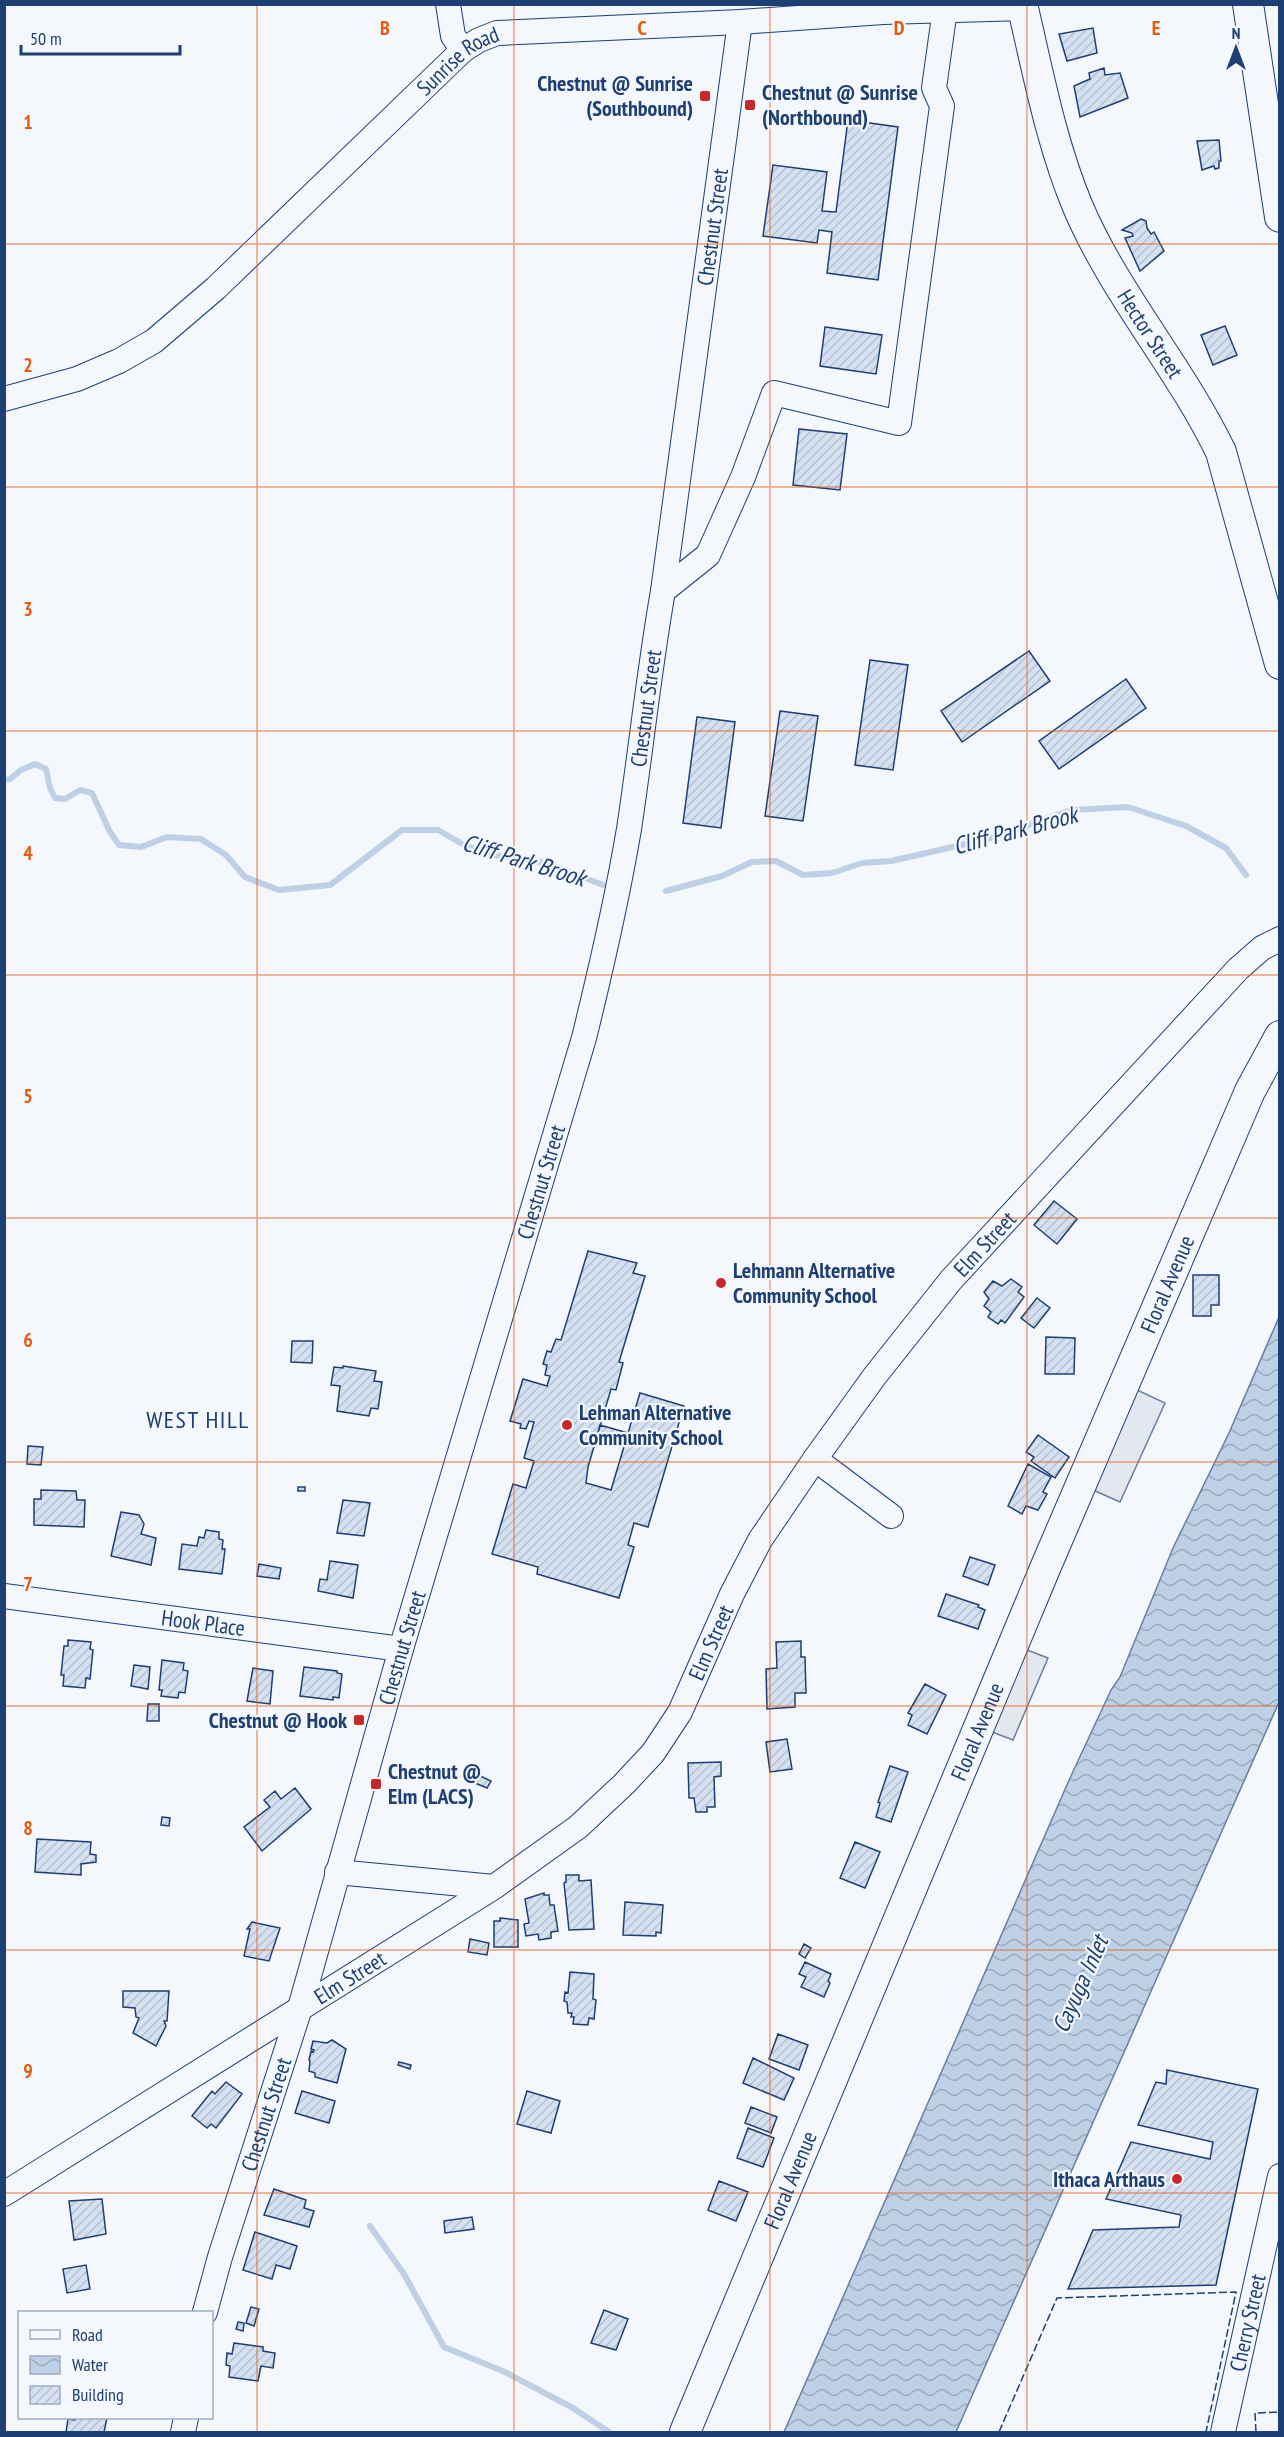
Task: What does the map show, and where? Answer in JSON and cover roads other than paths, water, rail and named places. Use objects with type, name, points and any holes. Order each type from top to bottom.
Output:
[{"type":"main road","points":[[1248,4],[1280,217]]},
{"type":"main road","name":"Hector Street","points":[[1022,6],[1054,134],[1078,207],[1103,255],[1205,419],[1221,452],[1280,664]]},
{"type":"main road","name":"Floral Avenue","points":[[685,2433],[1046,1566],[1250,1091],[1280,1036]]},
{"type":"street","points":[[448,4],[453,36],[463,50]]},
{"type":"street","name":"Sunrise Road","points":[[4,399],[77,379],[154,341],[216,288],[463,50],[478,40],[497,33],[1022,6]]},
{"type":"street","points":[[663,591],[708,555],[743,477],[774,393],[900,423],[942,106],[934,88],[945,9]]},
{"type":"street","name":"Chestnut Street","points":[[207,2311],[223,2246],[300,2008],[401,1649],[584,1038],[609,938],[629,829],[740,22]]},
{"type":"street","name":"Elm Street","points":[[4,2194],[494,1887],[592,1815],[639,1770],[665,1737],[685,1702],[744,1568],[815,1459],[874,1377],[951,1280],[1238,969],[1262,948],[1280,939]]},
{"type":"street","points":[[815,1459],[891,1516]]},
{"type":"street","name":"Hook Place","points":[[4,1596],[401,1649]]},
{"type":"street","points":[[337,1872],[494,1887]]},
{"type":"street","name":"Cherry Street","points":[[1223,2433],[1280,2176]]},
{"type":"water","name":"Cayuga Inlet","points":[[1279,1317],[1279,1702],[956,2432],[784,2432],[1070,1778],[1111,1690],[1120,1677],[1173,1548],[1229,1433]]},
{"type":"waterway","name":"Cliff Park Brook","points":[[4,780],[10,779],[21,770],[35,764],[46,769],[50,788],[55,798],[65,799],[80,790],[92,793],[110,832],[119,845],[141,847],[167,837],[201,839],[226,855],[245,877],[279,890],[330,885],[402,830],[438,830],[466,846],[494,855],[547,863],[603,885]]},
{"type":"waterway","name":"Cliff Park Brook","points":[[666,891],[722,876],[752,862],[776,861],[803,875],[832,873],[862,863],[891,861],[988,839],[1071,810],[1128,807],[1186,826],[1226,848],[1246,875]]},
{"type":"waterway","points":[[370,2226],[404,2274],[444,2347],[505,2372],[573,2408],[609,2432]]},
{"type":"place","name":"Chestnut @ Sunrise (Southbound)","points":[[705,96]]},
{"type":"place","name":"Chestnut @ Sunrise (Northbound)","points":[[750,105]]},
{"type":"place","name":"Lehmann Alternative Community School","points":[[721,1283]]},
{"type":"place","name":"Lehman Alternative Community School","points":[[567,1425]]},
{"type":"place","name":"Chestnut @ Hook","points":[[359,1720]]},
{"type":"place","name":"Chestnut @ Elm (LACS)","points":[[376,1784]]},
{"type":"place","name":"Ithaca Arthaus","points":[[1177,2179]]},
{"type":"district","name":"WEST HILL","points":[[198,1419]]}]
